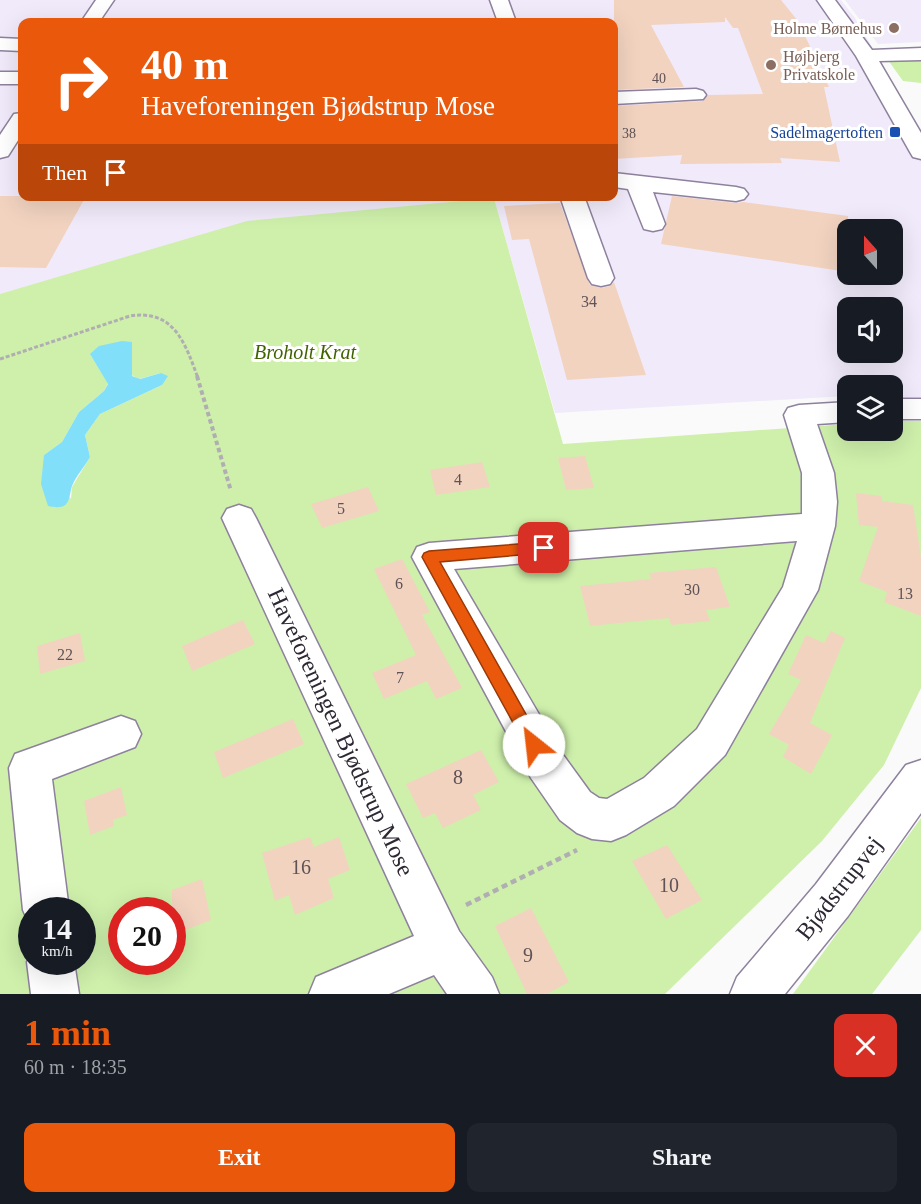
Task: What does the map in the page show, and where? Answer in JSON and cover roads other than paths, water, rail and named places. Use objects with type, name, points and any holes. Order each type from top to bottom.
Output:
[{"type":"street","points":[[93,18],[105,0]]},
{"type":"street","points":[[499,0],[506,18]]},
{"type":"street","points":[[826,0],[866,56],[921,152]]},
{"type":"street","points":[[0,44],[18,45]]},
{"type":"street","points":[[866,56],[921,54]]},
{"type":"street","points":[[0,78],[18,78]]},
{"type":"street","points":[[618,99],[696,95]]},
{"type":"street","points":[[18,125],[0,153],[18,155]]},
{"type":"street","points":[[618,180],[736,194]]},
{"type":"street","points":[[638,183],[653,224]]},
{"type":"street","points":[[574,201],[601,278]]},
{"type":"street","points":[[903,409],[921,409]]},
{"type":"street","points":[[818,526],[429,557],[546,765],[574,806],[592,818],[611,820],[659,792],[711,742],[800,590],[818,526],[820,502],[818,473],[799,415],[837,413]]},
{"type":"street","name":"Haveforeningen Bjødstrup Mose","points":[[239,518],[437,934],[474,994]]},
{"type":"street","points":[[45,897],[30,768],[121,734]]},
{"type":"street","name":"Bjødstrupvej","points":[[754,994],[832,900],[921,779]]},
{"type":"street","points":[[333,994],[437,934]]},
{"type":"street","points":[[53,975],[55,994]]},
{"type":"water","points":[[122,341],[132,342],[132,376],[140,379],[161,373],[168,376],[162,385],[100,414],[85,435],[90,457],[72,486],[67,503],[61,507],[48,506],[41,484],[44,455],[62,442],[79,412],[104,391],[108,384],[90,354],[99,346]]},
{"type":"place","name":"Holme Børnehus","points":[[894,28]]},
{"type":"place","name":"Højbjerg Privatskole","points":[[771,65]]},
{"type":"place","name":"Sadelmagertoften","points":[[895,132]]},
{"type":"park label","name":"Broholt Krat","points":[[305,352]]}]
